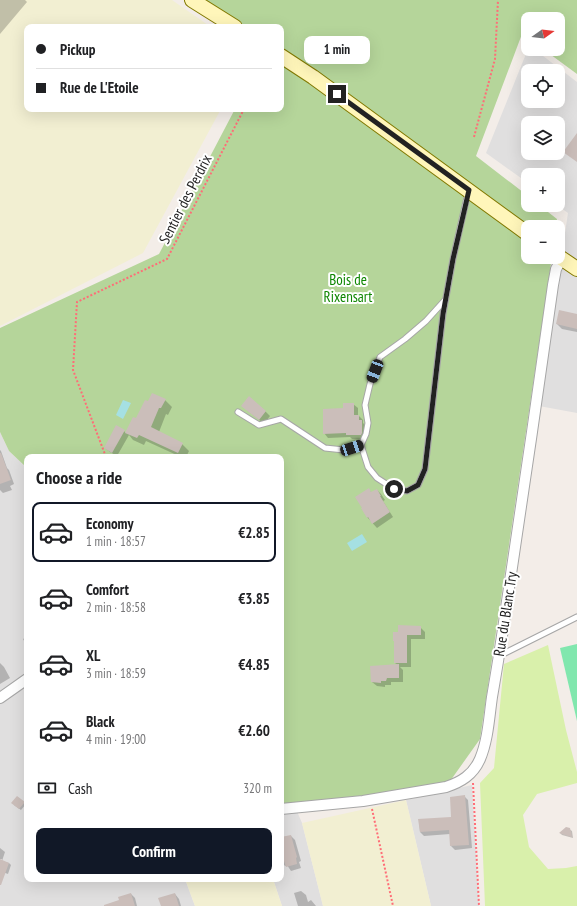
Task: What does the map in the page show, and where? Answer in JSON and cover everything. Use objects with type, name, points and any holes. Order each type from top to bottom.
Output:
[{"type":"street","points":[[192,0],[230,24]]},
{"type":"street","points":[[284,58],[313,77],[521,229]]},
{"type":"street","points":[[565,261],[577,269]]},
{"type":"street","name":"Rue du Blanc Try","points":[[284,809],[370,800],[446,787],[462,781],[473,772],[477,766],[488,729],[552,285],[558,264]]},
{"type":"street","points":[[0,698],[24,681]]},
{"type":"lane","points":[[446,299],[426,321],[380,358],[370,384],[365,405],[368,423],[366,434],[361,445],[368,467],[377,478],[394,489],[407,491],[418,485],[425,469],[440,336],[453,259],[469,190]]},
{"type":"lane","points":[[238,412],[259,425],[281,418],[325,448],[344,450],[361,445]]},
{"type":"lane","points":[[499,656],[577,617]]},
{"type":"path","points":[[474,137],[495,59],[498,0]]},
{"type":"path","name":"Sentier des Perdrix","points":[[105,454],[73,370],[77,302],[167,259],[242,112]]},
{"type":"path","points":[[477,766],[472,785],[479,906]]},
{"type":"path","points":[[370,800],[393,906]]},
{"type":"shaded area","points":[[0,0],[172,0],[207,24],[24,24],[24,112],[219,112],[143,253],[0,326]]},
{"type":"shaded area","points":[[525,56],[543,56],[554,64],[522,64]]},
{"type":"shaded area","points":[[521,66],[521,108],[565,108],[565,73],[577,82],[577,413],[539,406],[560,264],[565,264],[565,233],[568,213],[565,211],[565,168],[521,168],[521,178],[486,153]]},
{"type":"shaded area","points":[[0,432],[9,451],[24,465],[24,882],[186,882],[195,906],[0,906]]},
{"type":"shaded area","points":[[472,785],[479,906],[431,906],[406,800]]},
{"type":"shaded area","points":[[406,800],[431,906],[323,906],[302,823]]},
{"type":"shaded area","points":[[296,809],[302,823],[323,906],[282,906],[274,882],[284,882],[284,811]]},
{"type":"shaded area","points":[[186,882],[274,882],[282,906],[195,906]]},
{"type":"green space","name":"Bois de Rixensart","points":[[206,0],[577,0],[577,74],[553,56],[565,56],[565,12],[521,12],[521,37],[476,156],[521,191],[521,212],[548,212],[557,219],[521,220],[521,264],[551,264],[480,739],[448,784],[284,811],[284,454],[24,454],[24,465],[9,451],[0,432],[0,328],[159,254],[233,112],[284,112],[284,24],[242,24]]},
{"type":"green space","points":[[577,644],[577,721],[560,648]]},
{"type":"green space","points":[[548,645],[566,730],[577,772],[577,783],[537,794],[523,815],[529,847],[548,869],[577,866],[577,906],[485,906],[480,783],[494,768],[504,664]]},
{"type":"water","points":[[123,400],[131,403],[123,419],[116,415]]},
{"type":"water","points":[[362,534],[367,542],[352,551],[347,543]]},
{"type":"building","points":[[577,133],[577,162],[565,153],[565,149]]},
{"type":"building","points":[[559,310],[577,314],[577,329],[556,324]]},
{"type":"building","points":[[152,393],[166,399],[161,408],[159,408],[151,427],[183,443],[178,453],[139,435],[137,438],[125,433],[133,417],[136,418],[145,400],[148,401]]},
{"type":"building","points":[[249,396],[266,411],[259,420],[241,406]]},
{"type":"building","points":[[343,403],[354,403],[354,415],[359,415],[359,420],[362,420],[361,435],[346,435],[346,433],[323,434],[323,409],[343,408]]},
{"type":"building","points":[[116,425],[125,430],[112,453],[104,448]]},
{"type":"building","points":[[0,453],[11,480],[0,484]]},
{"type":"building","points":[[369,488],[371,492],[377,489],[390,512],[372,524],[355,497]]},
{"type":"building","points":[[398,625],[421,626],[421,635],[407,635],[407,663],[394,663],[393,632],[398,632]]},
{"type":"building","points":[[399,664],[399,678],[387,678],[386,681],[381,681],[381,683],[371,682],[370,666]]},
{"type":"building","points":[[465,795],[469,845],[450,846],[449,830],[420,832],[418,819],[451,817],[450,797]]},
{"type":"building","points":[[17,796],[24,801],[19,809],[11,803]]},
{"type":"building","points":[[566,827],[570,828],[572,837],[559,833]]},
{"type":"building","points":[[291,835],[297,857],[297,864],[286,867],[284,861],[284,836]]},
{"type":"building","points":[[0,859],[9,863],[1,885],[0,885]]},
{"type":"building","points":[[131,893],[135,906],[104,906],[119,900],[118,897]]},
{"type":"building","points":[[175,893],[179,906],[161,906],[158,898]]},
{"type":"route","points":[[337,94],[469,190],[453,259],[443,314],[425,469],[418,485],[407,491],[394,489]]}]
